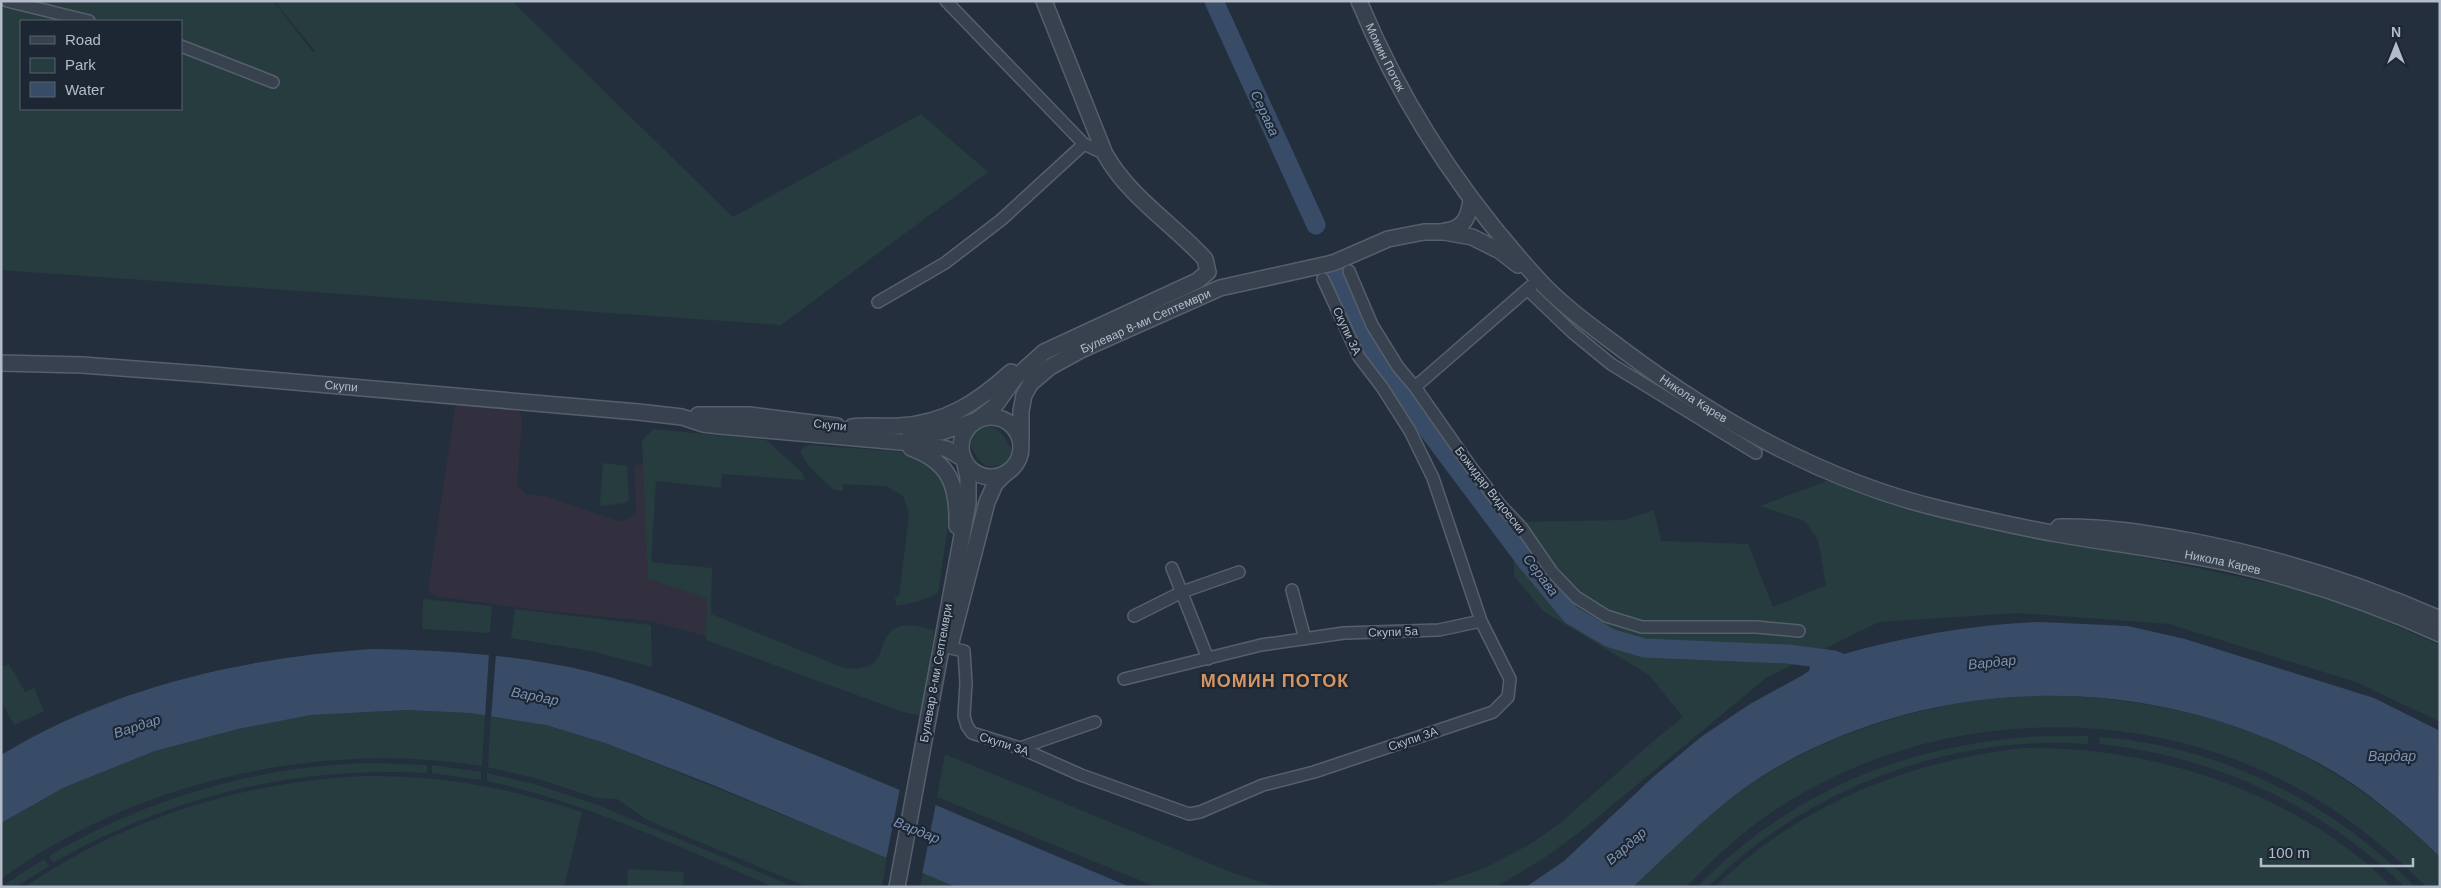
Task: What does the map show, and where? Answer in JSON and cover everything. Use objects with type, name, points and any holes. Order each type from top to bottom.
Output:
[{"type":"street","points":[[7,1],[85,20]]},
{"type":"street","points":[[946,1],[1084,144],[1105,154]]},
{"type":"street","points":[[1044,1],[1105,154]]},
{"type":"street","name":"Момин Поток","points":[[1359,1],[1382,53],[1414,113],[1456,176]]},
{"type":"street","points":[[182,46],[273,82]]},
{"type":"street","points":[[878,302],[952,258],[1001,220],[1084,144]]},
{"type":"street","name":"Булевар 8-ми Септември","points":[[977,420],[994,407],[1015,378],[1044,352],[1197,282],[1208,272],[1205,258],[1132,191],[1105,154]]},
{"type":"street","name":"Никола Карев","points":[[1456,176],[1532,284],[1573,311],[1642,364],[1745,432],[1817,467],[1853,482],[1914,502],[1995,521],[2235,564],[2334,592],[2440,634]]},
{"type":"street","points":[[1444,232],[1461,226],[1469,214],[1471,199]]},
{"type":"street","points":[[1444,232],[1478,239],[1500,251],[1532,284],[1572,332],[1612,364],[1756,453]]},
{"type":"street","name":"Булевар 8-ми Септември","points":[[1021,440],[1021,411],[1024,395],[1031,383],[1050,367],[1081,350],[1220,288],[1310,268],[1350,263],[1393,238],[1412,233],[1444,232]]},
{"type":"street","name":"Божидар Видоески","points":[[1350,263],[1383,345],[1398,367],[1415,387],[1500,506],[1521,527],[1552,572],[1563,585],[1591,608],[1606,616],[1642,627],[1756,627],[1799,631]]},
{"type":"street","name":"Скупи 3А","points":[[950,648],[964,651],[966,683],[963,703],[967,726],[972,734],[1020,748],[1107,784],[1189,814],[1200,812],[1263,785],[1314,772],[1493,712],[1508,696],[1510,679],[1481,620],[1461,556],[1422,453],[1382,387],[1359,357],[1323,279]]},
{"type":"street","points":[[1415,387],[1532,284]]},
{"type":"street","points":[[852,427],[916,425],[950,416],[977,402],[1020,365],[1044,352]]},
{"type":"street","name":"Скупи","points":[[1,362],[82,365],[202,374],[682,417],[749,416],[930,434],[952,430],[977,420]]},
{"type":"street","name":"Скупи","points":[[682,417],[712,425],[940,446],[964,459]]},
{"type":"street","points":[[989,418],[1004,421],[1013,427],[1021,440],[1022,450],[1019,460],[1005,474],[995,476],[982,475],[971,468],[960,450],[961,439],[969,426],[977,420],[989,418]]},
{"type":"street","points":[[880,440],[928,454],[945,470],[956,498],[956,559]]},
{"type":"street","name":"Булевар 8-ми Септември","points":[[907,887],[956,559],[969,494],[964,459]]},
{"type":"street","name":"Булевар 8-ми Септември","points":[[897,887],[960,603],[987,502],[995,484],[1005,474]]},
{"type":"street","name":"Никола Карев","points":[[1995,521],[2058,527],[2104,527],[2240,551],[2343,580],[2381,593],[2440,619]]},
{"type":"street","points":[[1172,568],[1208,660]]},
{"type":"street","points":[[1134,616],[1182,592],[1239,572]]},
{"type":"street","points":[[1292,590],[1305,639]]},
{"type":"street","name":"Скупи 5а","points":[[1124,679],[1208,660],[1261,645],[1344,633],[1439,630],[1481,620]]},
{"type":"street","points":[[1020,748],[1095,722]]},
{"type":"shaded area","points":[[456,402],[517,407],[522,420],[517,485],[527,495],[545,496],[620,522],[630,518],[636,511],[635,465],[645,465],[648,579],[708,598],[706,636],[649,621],[527,609],[435,596],[428,590]]},
{"type":"green space","points":[[1,1],[273,1],[312,51],[316,52],[274,1],[512,1],[733,217],[921,114],[988,172],[781,325],[1,270]]},
{"type":"green space","points":[[982,426],[994,428],[1002,434],[1015,453],[1008,461],[998,466],[987,466],[978,459],[967,443],[970,434]]},
{"type":"green space","points":[[653,429],[766,440],[802,472],[805,480],[722,474],[721,488],[656,481],[651,562],[712,568],[711,614],[844,668],[859,668],[870,665],[880,654],[889,633],[900,626],[920,626],[934,630],[922,716],[903,712],[706,640],[707,598],[648,579],[642,441]]},
{"type":"green space","points":[[805,446],[916,453],[940,471],[952,499],[938,593],[920,601],[896,606],[895,597],[899,596],[909,513],[903,496],[886,486],[843,484],[843,491],[834,490],[806,462],[800,450]]},
{"type":"green space","points":[[603,463],[627,466],[629,499],[625,503],[601,506]]},
{"type":"green space","points":[[1832,479],[1971,522],[2323,594],[2440,645],[2440,722],[2356,682],[2169,624],[2017,613],[1879,622],[1766,678],[1581,831],[1544,858],[1496,887],[1430,887],[1485,868],[1532,843],[1559,824],[1683,717],[1649,675],[1543,611],[1514,576],[1514,522],[1625,520],[1654,510],[1661,541],[1748,544],[1773,607],[1826,585],[1818,540],[1805,521],[1760,506]]},
{"type":"green space","points":[[423,599],[492,606],[490,633],[422,629]]},
{"type":"green space","points":[[515,609],[651,625],[652,667],[591,651],[511,638]]},
{"type":"green space","points":[[9,664],[25,692],[34,688],[44,711],[14,725],[1,701],[1,667]]},
{"type":"green space","points":[[2040,695],[2099,698],[2155,706],[2207,718],[2257,734],[2304,756],[2350,784],[2395,817],[2440,857],[2440,887],[2427,887],[2374,840],[2317,799],[2276,777],[2216,753],[2152,736],[2088,728],[2023,728],[1958,736],[1895,752],[1835,776],[1778,808],[1753,826],[1686,887],[1633,887],[1710,814],[1750,784],[1811,750],[1842,736],[1942,706],[2008,696]]},
{"type":"green space","points":[[406,710],[485,714],[482,766],[420,759],[357,759],[294,764],[231,776],[169,793],[110,816],[53,845],[1,879],[1,823],[65,787],[155,751],[238,729],[311,715]]},
{"type":"green space","points":[[491,715],[546,725],[605,743],[887,857],[882,887],[807,887],[647,820],[617,799],[596,798],[539,779],[488,767]]},
{"type":"green space","points":[[2042,736],[2088,736],[2088,744],[2036,743],[1984,748],[1933,759],[1883,775],[1834,796],[1789,822],[1747,852],[1708,887],[1697,887],[1734,853],[1772,824],[1812,799],[1854,778],[1944,749],[1992,741]]},
{"type":"green space","points":[[2100,737],[2144,742],[2187,752],[2271,783],[2310,804],[2348,829],[2383,856],[2415,887],[2405,887],[2373,858],[2338,832],[2302,809],[2264,790],[2225,773],[2184,760],[2142,750],[2099,744]]},
{"type":"green space","points":[[2022,748],[2103,752],[2143,759],[2221,781],[2295,815],[2330,836],[2370,866],[2391,887],[1715,887],[1748,858],[1782,833],[1818,811],[1856,792],[1937,764]]},
{"type":"green space","points":[[945,754],[1233,873],[1277,887],[1156,887],[937,797]]},
{"type":"green space","points":[[376,763],[427,765],[427,773],[378,772],[329,775],[281,781],[234,790],[188,803],[142,820],[97,840],[53,863],[49,856],[86,835],[125,817],[165,801],[206,788],[291,770],[333,765]]},
{"type":"green space","points":[[432,765],[481,772],[481,780],[432,773]]},
{"type":"green space","points":[[487,773],[534,784],[595,804],[795,887],[774,887],[597,813],[524,790],[487,781]]},
{"type":"green space","points":[[365,776],[423,778],[475,785],[527,796],[582,812],[564,887],[25,887],[103,841],[145,823],[188,808],[231,795],[275,786],[320,779]]},
{"type":"green space","points":[[44,859],[49,866],[16,887],[1,887]]},
{"type":"green space","points":[[628,869],[684,872],[683,887],[627,887]]},
{"type":"green space","points":[[923,872],[956,887],[920,887]]},
{"type":"water","name":"Вардар","points":[[2039,622],[2128,626],[2185,639],[2374,698],[2438,730],[2440,857],[2412,830],[2350,782],[2317,762],[2252,733],[2184,712],[2114,699],[2043,696],[1973,701],[1903,715],[1836,738],[1772,770],[1753,782],[1717,810],[1633,887],[1526,887],[1564,861],[1652,778],[1701,737],[1750,704],[1803,675],[1809,671],[1811,664],[1839,655],[1924,635],[1981,626]]},
{"type":"water","points":[[371,649],[482,654],[564,666],[616,679],[666,695],[739,724],[1130,887],[956,887],[713,785],[605,743],[546,725],[470,713],[406,710],[311,715],[238,729],[155,751],[65,787],[1,823],[1,755],[44,731],[88,711],[133,694],[180,680],[275,660]]},
{"type":"pier","points":[[489,653],[496,654],[491,718],[485,717]]},
{"type":"pier","points":[[900,788],[936,803],[922,875],[886,860]]},
{"type":"waterway","name":"Серава","points":[[1214,1],[1316,225]]},
{"type":"waterway","name":"Серава","points":[[1333,263],[1365,338],[1390,379],[1527,562],[1571,615],[1610,638],[1644,648],[1788,654],[1834,660],[1850,667]]},
{"type":"district","name":"МОМИН ПОТОК","points":[[1275,681]]}]
